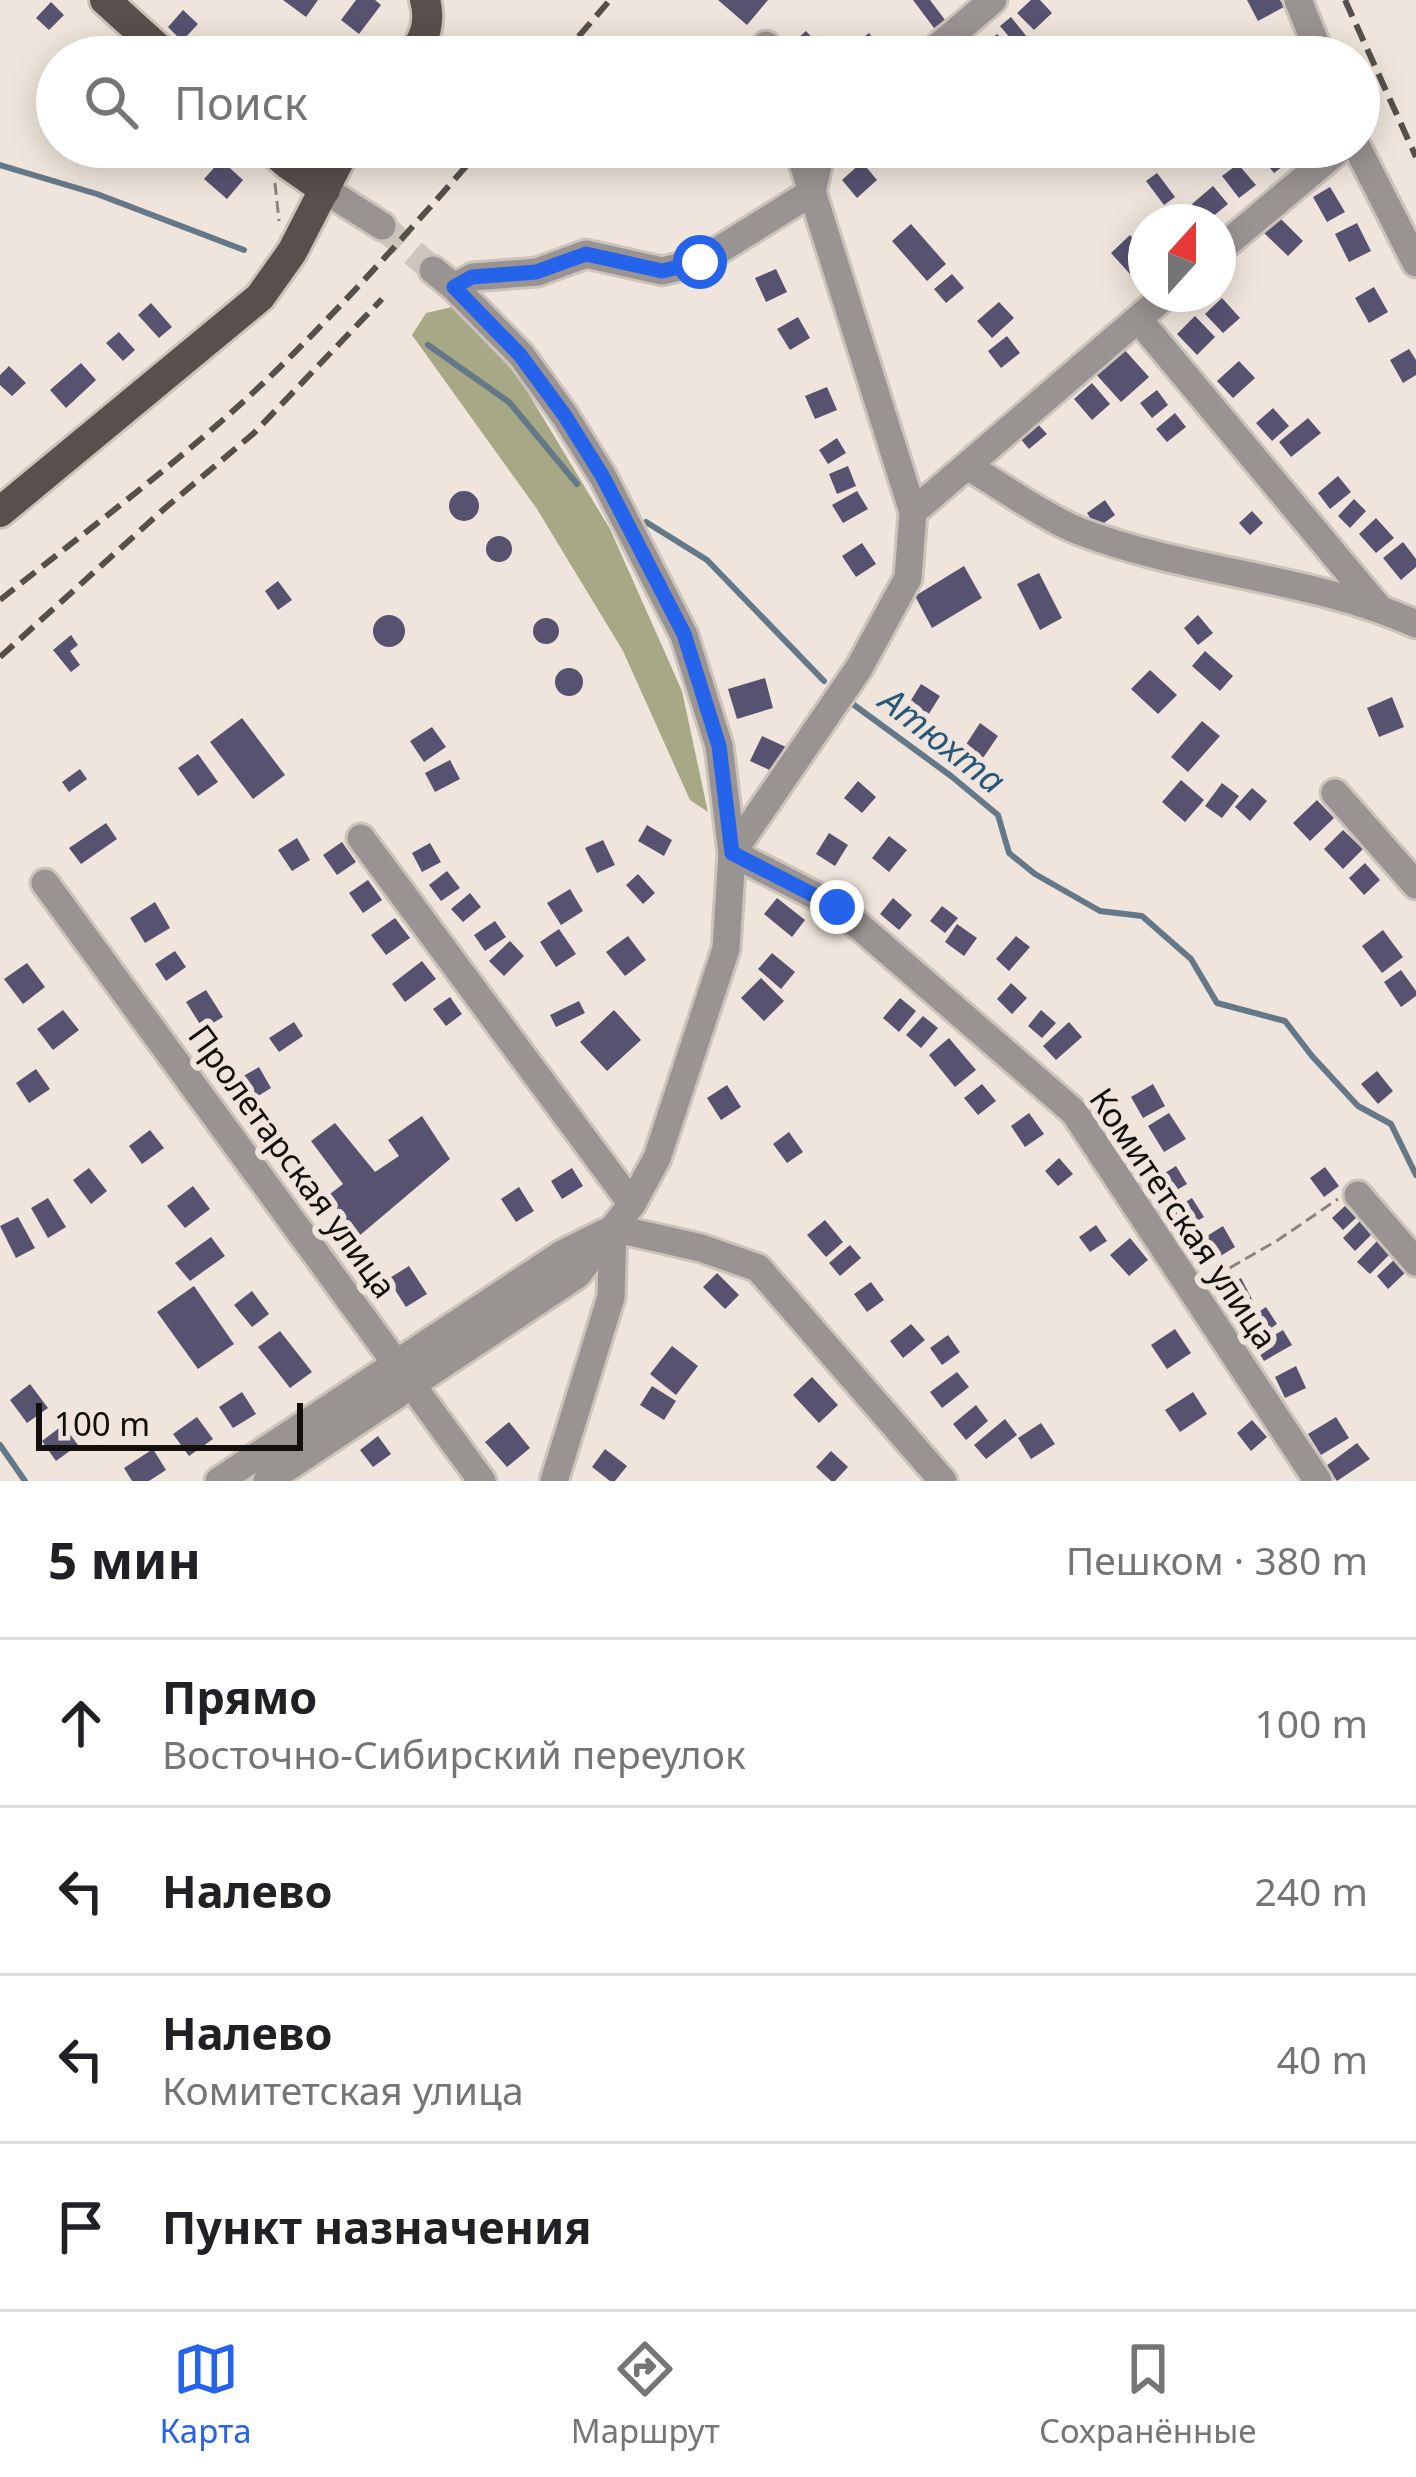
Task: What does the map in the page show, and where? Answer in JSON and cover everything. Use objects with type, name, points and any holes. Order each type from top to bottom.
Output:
[{"type":"main road","points":[[105,0],[145,36]]},
{"type":"main road","points":[[423,36],[428,25],[425,0]]},
{"type":"main road","points":[[295,168],[325,190]]},
{"type":"main road","points":[[5,499],[260,297],[292,252],[336,168]]},
{"type":"street","points":[[951,36],[993,0]]},
{"type":"street","points":[[1298,0],[1313,36]]},
{"type":"street","points":[[732,853],[859,668],[908,578],[914,512],[804,168]]},
{"type":"street","points":[[219,1481],[577,1275],[632,1204],[657,1158],[726,949],[732,853],[719,746],[684,634],[603,477],[565,416],[520,355],[444,278],[536,272],[586,254],[662,271],[700,262],[812,193],[818,168]]},
{"type":"street","points":[[1236,236],[1317,168]]},
{"type":"street","points":[[1368,168],[1416,262]]},
{"type":"street","points":[[325,190],[382,226]]},
{"type":"street","points":[[914,512],[1146,312]]},
{"type":"street","points":[[1138,319],[1377,606]]},
{"type":"street","points":[[967,466],[1075,530],[1169,560],[1377,606],[1416,624]]},
{"type":"street","points":[[1335,793],[1416,885]]},
{"type":"street","points":[[361,838],[632,1204]]},
{"type":"street","name":"Комитетская улица","points":[[732,853],[837,907],[1074,1112],[1318,1481]]},
{"type":"street","name":"Пролетарская улица","points":[[45,884],[482,1481]]},
{"type":"street","points":[[1358,1195],[1416,1262]]},
{"type":"street","points":[[554,1481],[611,1298],[614,1228]]},
{"type":"street","points":[[614,1228],[701,1248],[758,1268],[943,1481]]},
{"type":"street","points":[[267,1481],[404,1374]]},
{"type":"path","points":[[277,168],[279,226]]},
{"type":"path","points":[[1192,1290],[1340,1198],[1358,1195]]},
{"type":"green space","points":[[452,307],[518,376],[610,529],[682,691],[708,812],[690,800],[623,651],[537,509],[412,335],[426,313]]},
{"type":"building","points":[[283,0],[318,0],[306,17]]},
{"type":"building","points":[[356,0],[375,0],[381,5],[359,34],[341,20]]},
{"type":"building","points":[[718,0],[768,0],[747,25]]},
{"type":"building","points":[[913,0],[930,0],[945,20],[934,28]]},
{"type":"building","points":[[1031,0],[1040,0],[1052,13],[1034,30],[1017,13]]},
{"type":"building","points":[[1247,0],[1280,0],[1284,7],[1258,21]]},
{"type":"building","points":[[51,2],[64,15],[49,30],[36,18]]},
{"type":"building","points":[[183,10],[198,24],[187,36],[177,36],[168,27]]},
{"type":"building","points":[[1011,17],[1026,36],[1008,36],[1000,26]]},
{"type":"building","points":[[214,168],[230,168],[243,180],[227,199],[204,179]]},
{"type":"building","points":[[855,168],[867,168],[877,180],[857,198],[842,180]]},
{"type":"building","points":[[1241,168],[1256,185],[1239,198],[1222,176]]},
{"type":"building","points":[[1157,173],[1175,197],[1163,204],[1146,181]]},
{"type":"building","points":[[1213,186],[1228,204],[1192,204]]},
{"type":"building","points":[[1330,187],[1345,212],[1327,222],[1313,197]]},
{"type":"building","points":[[1278,216],[1303,241],[1288,256],[1263,232]]},
{"type":"building","points":[[1357,223],[1371,251],[1349,262],[1335,234]]},
{"type":"building","points":[[911,224],[946,264],[927,281],[892,241]]},
{"type":"building","points":[[1128,237],[1128,272],[1111,253]]},
{"type":"building","points":[[776,269],[787,292],[766,302],[755,278]]},
{"type":"building","points":[[952,274],[964,288],[946,303],[934,289]]},
{"type":"building","points":[[1374,287],[1388,312],[1369,323],[1355,298]]},
{"type":"building","points":[[999,302],[1014,318],[992,338],[977,321]]},
{"type":"building","points":[[151,303],[172,327],[159,338],[138,315]]},
{"type":"building","points":[[1235,312],[1240,318],[1223,333],[1205,314]]},
{"type":"building","points":[[1195,316],[1215,337],[1197,355],[1177,334]]},
{"type":"building","points":[[798,317],[810,338],[790,350],[777,329]]},
{"type":"building","points":[[119,332],[135,350],[123,361],[106,343]]},
{"type":"building","points":[[1007,336],[1020,353],[1001,368],[988,351]]},
{"type":"building","points":[[1122,347],[1149,377],[1121,402],[1094,372]]},
{"type":"building","points":[[1409,349],[1416,360],[1416,375],[1403,383],[1390,360]]},
{"type":"building","points":[[1239,361],[1255,378],[1233,398],[1217,381]]},
{"type":"building","points":[[81,363],[96,380],[66,408],[50,390]]},
{"type":"building","points":[[9,366],[26,383],[12,396],[0,385],[0,375]]},
{"type":"building","points":[[1092,383],[1110,404],[1092,420],[1074,399]]},
{"type":"building","points":[[827,387],[837,410],[815,419],[805,396]]},
{"type":"building","points":[[1157,390],[1168,405],[1152,418],[1140,403]]},
{"type":"building","points":[[1273,408],[1289,426],[1272,441],[1256,423]]},
{"type":"building","points":[[1175,413],[1186,427],[1167,442],[1156,429]]},
{"type":"building","points":[[1308,418],[1321,433],[1291,457],[1279,442]]},
{"type":"building","points":[[1036,422],[1047,434],[1029,449],[1019,437]]},
{"type":"building","points":[[837,438],[846,453],[828,464],[819,450]]},
{"type":"building","points":[[848,466],[856,486],[837,494],[829,474]]},
{"type":"building","points":[[1338,476],[1351,492],[1330,509],[1318,493]]},
{"type":"building","points":[[464,491],[475,495],[479,506],[475,517],[464,521],[453,517],[449,506],[453,495]]},
{"type":"building","points":[[857,491],[868,509],[843,523],[832,505]]},
{"type":"building","points":[[1354,499],[1366,511],[1350,528],[1338,516]]},
{"type":"building","points":[[1105,500],[1115,515],[1097,528],[1087,513]]},
{"type":"building","points":[[1252,511],[1263,523],[1250,535],[1239,523]]},
{"type":"building","points":[[1376,518],[1394,538],[1376,553],[1359,534]]},
{"type":"building","points":[[499,536],[512,549],[499,562],[486,549]]},
{"type":"building","points":[[1403,542],[1416,559],[1416,567],[1401,580],[1383,558]]},
{"type":"building","points":[[862,543],[876,564],[856,577],[842,556]]},
{"type":"building","points":[[964,566],[982,598],[932,628],[915,596]]},
{"type":"building","points":[[1039,573],[1062,618],[1040,630],[1017,584]]},
{"type":"building","points":[[278,581],[292,600],[278,610],[265,591]]},
{"type":"building","points":[[389,615],[400,620],[405,631],[400,642],[389,647],[378,642],[373,631],[378,620]]},
{"type":"building","points":[[1198,615],[1213,633],[1198,645],[1184,628]]},
{"type":"building","points":[[546,618],[559,631],[546,644],[533,631]]},
{"type":"building","points":[[71,635],[78,645],[70,651],[80,665],[71,672],[53,650]]},
{"type":"building","points":[[1205,651],[1233,676],[1220,691],[1192,666]]},
{"type":"building","points":[[569,668],[579,672],[583,682],[579,692],[569,696],[559,692],[555,682],[559,672]]},
{"type":"building","points":[[1150,670],[1177,695],[1158,714],[1131,689]]},
{"type":"building","points":[[765,678],[773,708],[737,719],[728,689]]},
{"type":"building","points":[[921,684],[940,696],[922,725],[903,713]]},
{"type":"building","points":[[1392,697],[1404,727],[1379,737],[1367,708]]},
{"type":"building","points":[[242,718],[285,775],[253,799],[210,742]]},
{"type":"building","points":[[1202,721],[1220,736],[1188,772],[1171,757]]},
{"type":"building","points":[[980,723],[998,736],[983,758],[965,746]]},
{"type":"building","points":[[432,727],[446,747],[424,762],[410,741]]},
{"type":"building","points":[[762,736],[788,748],[776,773],[750,761]]},
{"type":"building","points":[[198,754],[218,782],[198,796],[178,768]]},
{"type":"building","points":[[450,760],[460,779],[435,792],[425,773]]},
{"type":"building","points":[[80,769],[87,779],[69,792],[62,782]]},
{"type":"building","points":[[1181,780],[1204,800],[1185,822],[1162,802]]},
{"type":"building","points":[[858,781],[876,797],[862,813],[844,798]]},
{"type":"building","points":[[1222,783],[1239,796],[1222,818],[1205,806]]},
{"type":"building","points":[[1252,788],[1267,801],[1250,821],[1235,807]]},
{"type":"building","points":[[1317,800],[1334,818],[1310,841],[1293,823]]},
{"type":"building","points":[[106,823],[117,839],[81,864],[69,848]]},
{"type":"building","points":[[647,825],[672,840],[664,856],[638,841]]},
{"type":"building","points":[[1343,830],[1363,849],[1343,869],[1324,849]]},
{"type":"building","points":[[829,833],[848,845],[835,866],[816,854]]},
{"type":"building","points":[[889,836],[907,850],[889,872],[872,858]]},
{"type":"building","points":[[297,838],[310,860],[292,871],[278,850]]},
{"type":"building","points":[[603,840],[615,865],[597,873],[585,848]]},
{"type":"building","points":[[342,842],[356,862],[337,875],[323,855]]},
{"type":"building","points":[[430,843],[441,862],[422,872],[412,853]]},
{"type":"building","points":[[1365,863],[1380,880],[1364,895],[1349,878]]},
{"type":"building","points":[[447,871],[460,888],[441,901],[429,885]]},
{"type":"building","points":[[638,874],[655,893],[643,904],[626,885]]},
{"type":"building","points":[[368,880],[382,900],[363,913],[349,893]]},
{"type":"building","points":[[570,889],[583,911],[561,925],[547,903]]},
{"type":"building","points":[[470,893],[481,907],[463,922],[451,909]]},
{"type":"building","points":[[777,898],[805,920],[792,937],[764,914]]},
{"type":"building","points":[[893,898],[912,915],[899,930],[880,914]]},
{"type":"building","points":[[155,902],[170,928],[145,943],[130,918]]},
{"type":"building","points":[[942,906],[958,918],[945,933],[930,921]]},
{"type":"building","points":[[395,918],[410,938],[386,955],[371,935]]},
{"type":"building","points":[[495,921],[506,937],[485,951],[474,935]]},
{"type":"building","points":[[957,924],[977,938],[964,956],[945,942]]},
{"type":"building","points":[[559,929],[576,954],[556,967],[540,942]]},
{"type":"building","points":[[1383,930],[1403,957],[1382,973],[1362,946]]},
{"type":"building","points":[[628,936],[646,960],[625,976],[606,952]]},
{"type":"building","points":[[1016,936],[1030,947],[1009,971],[996,959]]},
{"type":"building","points":[[510,941],[524,956],[504,976],[489,961]]},
{"type":"building","points":[[175,951],[186,967],[166,981],[155,964]]},
{"type":"building","points":[[772,953],[795,972],[781,989],[758,969]]},
{"type":"building","points":[[422,961],[436,979],[405,1002],[392,984]]},
{"type":"building","points":[[27,963],[45,987],[23,1004],[4,979]]},
{"type":"building","points":[[1401,970],[1416,996],[1401,1007],[1384,982]]},
{"type":"building","points":[[761,978],[784,1001],[764,1021],[741,998]]},
{"type":"building","points":[[1011,983],[1027,998],[1012,1014],[997,999]]},
{"type":"building","points":[[206,990],[223,1017],[203,1029],[186,1002]]},
{"type":"building","points":[[450,997],[462,1014],[446,1026],[433,1009]]},
{"type":"building","points":[[900,998],[916,1011],[899,1032],[883,1018]]},
{"type":"building","points":[[579,1001],[585,1013],[556,1027],[550,1015]]},
{"type":"building","points":[[63,1010],[79,1030],[53,1050],[37,1029]]},
{"type":"building","points":[[614,1010],[641,1040],[607,1071],[580,1042]]},
{"type":"building","points":[[1041,1010],[1056,1023],[1042,1038],[1028,1026]]},
{"type":"building","points":[[923,1016],[938,1028],[921,1048],[906,1035]]},
{"type":"building","points":[[294,1022],[303,1036],[279,1052],[269,1038]]},
{"type":"building","points":[[1069,1022],[1082,1037],[1056,1060],[1043,1046]]},
{"type":"building","points":[[949,1038],[976,1070],[955,1087],[929,1055]]},
{"type":"building","points":[[259,1067],[271,1088],[253,1099],[240,1078]]},
{"type":"building","points":[[36,1069],[50,1089],[29,1103],[16,1083]]},
{"type":"building","points":[[1377,1071],[1393,1091],[1378,1104],[1361,1084]]},
{"type":"building","points":[[982,1084],[996,1101],[978,1115],[964,1098]]},
{"type":"building","points":[[1153,1084],[1165,1106],[1143,1118],[1131,1097]]},
{"type":"building","points":[[727,1085],[741,1107],[721,1120],[707,1098]]},
{"type":"building","points":[[1105,1085],[1120,1102],[1101,1119],[1086,1101]]},
{"type":"building","points":[[1029,1113],[1044,1134],[1025,1147],[1011,1126]]},
{"type":"building","points":[[1169,1113],[1186,1139],[1164,1152],[1148,1126]]},
{"type":"building","points":[[422,1116],[450,1159],[359,1236],[326,1197],[343,1184],[311,1141],[335,1123],[375,1172],[399,1156],[388,1140]]},
{"type":"building","points":[[150,1130],[164,1148],[142,1164],[129,1146]]},
{"type":"building","points":[[789,1132],[803,1152],[787,1163],[773,1144]]},
{"type":"building","points":[[1059,1158],[1073,1174],[1058,1186],[1045,1171]]},
{"type":"building","points":[[1176,1166],[1187,1184],[1163,1198],[1152,1181]]},
{"type":"building","points":[[1325,1167],[1339,1186],[1324,1197],[1310,1178]]},
{"type":"building","points":[[89,1168],[107,1191],[91,1204],[73,1180]]},
{"type":"building","points":[[572,1168],[583,1186],[562,1199],[551,1181]]},
{"type":"building","points":[[193,1186],[210,1209],[185,1228],[167,1206]]},
{"type":"building","points":[[519,1187],[534,1211],[516,1222],[501,1199]]},
{"type":"building","points":[[48,1198],[66,1227],[48,1238],[31,1208]]},
{"type":"building","points":[[1192,1198],[1204,1217],[1182,1230],[1171,1211]]},
{"type":"building","points":[[1345,1206],[1356,1218],[1343,1230],[1332,1218]]},
{"type":"building","points":[[18,1217],[35,1248],[16,1258],[0,1226]]},
{"type":"building","points":[[1362,1219],[1375,1231],[1355,1251],[1343,1238]]},
{"type":"building","points":[[825,1220],[843,1242],[826,1257],[807,1235]]},
{"type":"building","points":[[1096,1225],[1107,1241],[1090,1252],[1079,1237]]},
{"type":"building","points":[[1223,1226],[1235,1247],[1211,1262],[1199,1241]]},
{"type":"building","points":[[211,1237],[225,1256],[190,1281],[175,1263]]},
{"type":"building","points":[[1130,1238],[1148,1260],[1129,1276],[1110,1255]]},
{"type":"building","points":[[1378,1240],[1392,1252],[1370,1274],[1357,1262]]},
{"type":"building","points":[[850,1245],[861,1258],[840,1276],[829,1263]]},
{"type":"building","points":[[1396,1258],[1408,1270],[1388,1289],[1377,1276]]},
{"type":"building","points":[[409,1266],[427,1294],[406,1307],[388,1279]]},
{"type":"building","points":[[717,1273],[739,1295],[725,1309],[703,1287]]},
{"type":"building","points":[[1241,1278],[1254,1303],[1233,1315],[1219,1290]]},
{"type":"building","points":[[871,1282],[884,1300],[867,1312],[854,1294]]},
{"type":"building","points":[[194,1286],[234,1344],[198,1369],[157,1312]]},
{"type":"building","points":[[252,1291],[269,1314],[252,1327],[234,1305]]},
{"type":"building","points":[[1266,1307],[1277,1324],[1252,1341],[1241,1324]]},
{"type":"building","points":[[911,1324],[925,1340],[903,1358],[890,1341]]},
{"type":"building","points":[[1175,1329],[1191,1353],[1167,1369],[1151,1345]]},
{"type":"building","points":[[1283,1330],[1292,1345],[1264,1361],[1255,1346]]},
{"type":"building","points":[[280,1331],[312,1372],[290,1388],[258,1347]]},
{"type":"building","points":[[948,1335],[960,1352],[942,1365],[930,1348]]},
{"type":"building","points":[[672,1346],[698,1366],[676,1395],[650,1374]]},
{"type":"building","points":[[1296,1366],[1306,1388],[1285,1398],[1275,1377]]},
{"type":"building","points":[[957,1372],[969,1387],[942,1408],[930,1392]]},
{"type":"building","points":[[812,1377],[838,1405],[819,1423],[793,1395]]},
{"type":"building","points":[[30,1384],[48,1408],[27,1423],[10,1400]]},
{"type":"building","points":[[652,1386],[676,1401],[664,1420],[640,1405]]},
{"type":"building","points":[[242,1392],[256,1414],[233,1428],[219,1407]]},
{"type":"building","points":[[1193,1392],[1207,1414],[1180,1432],[1165,1410]]},
{"type":"building","points":[[976,1405],[988,1421],[966,1440],[953,1424]]},
{"type":"building","points":[[197,1417],[213,1439],[189,1456],[173,1434]]},
{"type":"building","points":[[1336,1417],[1349,1438],[1321,1455],[1308,1434]]},
{"type":"building","points":[[1005,1419],[1017,1435],[986,1459],[974,1445]]},
{"type":"building","points":[[1252,1420],[1267,1437],[1251,1451],[1237,1433]]},
{"type":"building","points":[[509,1422],[530,1448],[507,1467],[485,1442]]},
{"type":"building","points":[[1041,1423],[1055,1444],[1031,1459],[1018,1438]]},
{"type":"building","points":[[63,1425],[78,1445],[56,1461],[42,1441]]},
{"type":"building","points":[[378,1436],[391,1454],[373,1467],[360,1450]]},
{"type":"building","points":[[1357,1443],[1370,1459],[1337,1481],[1326,1466]]},
{"type":"building","points":[[153,1449],[166,1470],[149,1481],[132,1481],[124,1468]]},
{"type":"building","points":[[605,1449],[627,1466],[615,1481],[592,1467]]},
{"type":"building","points":[[831,1451],[848,1467],[835,1481],[816,1467]]},
{"type":"waterway","name":"Атюхта","points":[[0,165],[97,194],[244,250]]},
{"type":"waterway","name":"Атюхта","points":[[428,345],[509,402],[577,484]]},
{"type":"waterway","name":"Атюхта","points":[[646,522],[707,560],[824,681]]},
{"type":"waterway","name":"Атюхта","points":[[850,702],[998,815],[1009,853],[1035,874],[1100,911],[1142,916],[1191,959],[1217,1003],[1285,1021],[1358,1106],[1391,1124],[1416,1175]]},
{"type":"waterway","points":[[0,1445],[25,1481]]},
{"type":"tunnel","points":[[382,226],[433,270]]},
{"type":"railway","points":[[579,36],[610,0]]},
{"type":"railway","points":[[1345,0],[1361,36]]},
{"type":"railway","points":[[1380,77],[1416,157]]},
{"type":"railway","points":[[0,600],[250,396],[360,285],[464,168]]},
{"type":"railway","points":[[0,657],[254,433],[382,299]]},
{"type":"route","points":[[700,262],[662,271],[586,254],[536,272],[472,277],[454,287],[520,355],[565,416],[603,477],[684,634],[719,746],[732,853],[837,907]]}]
